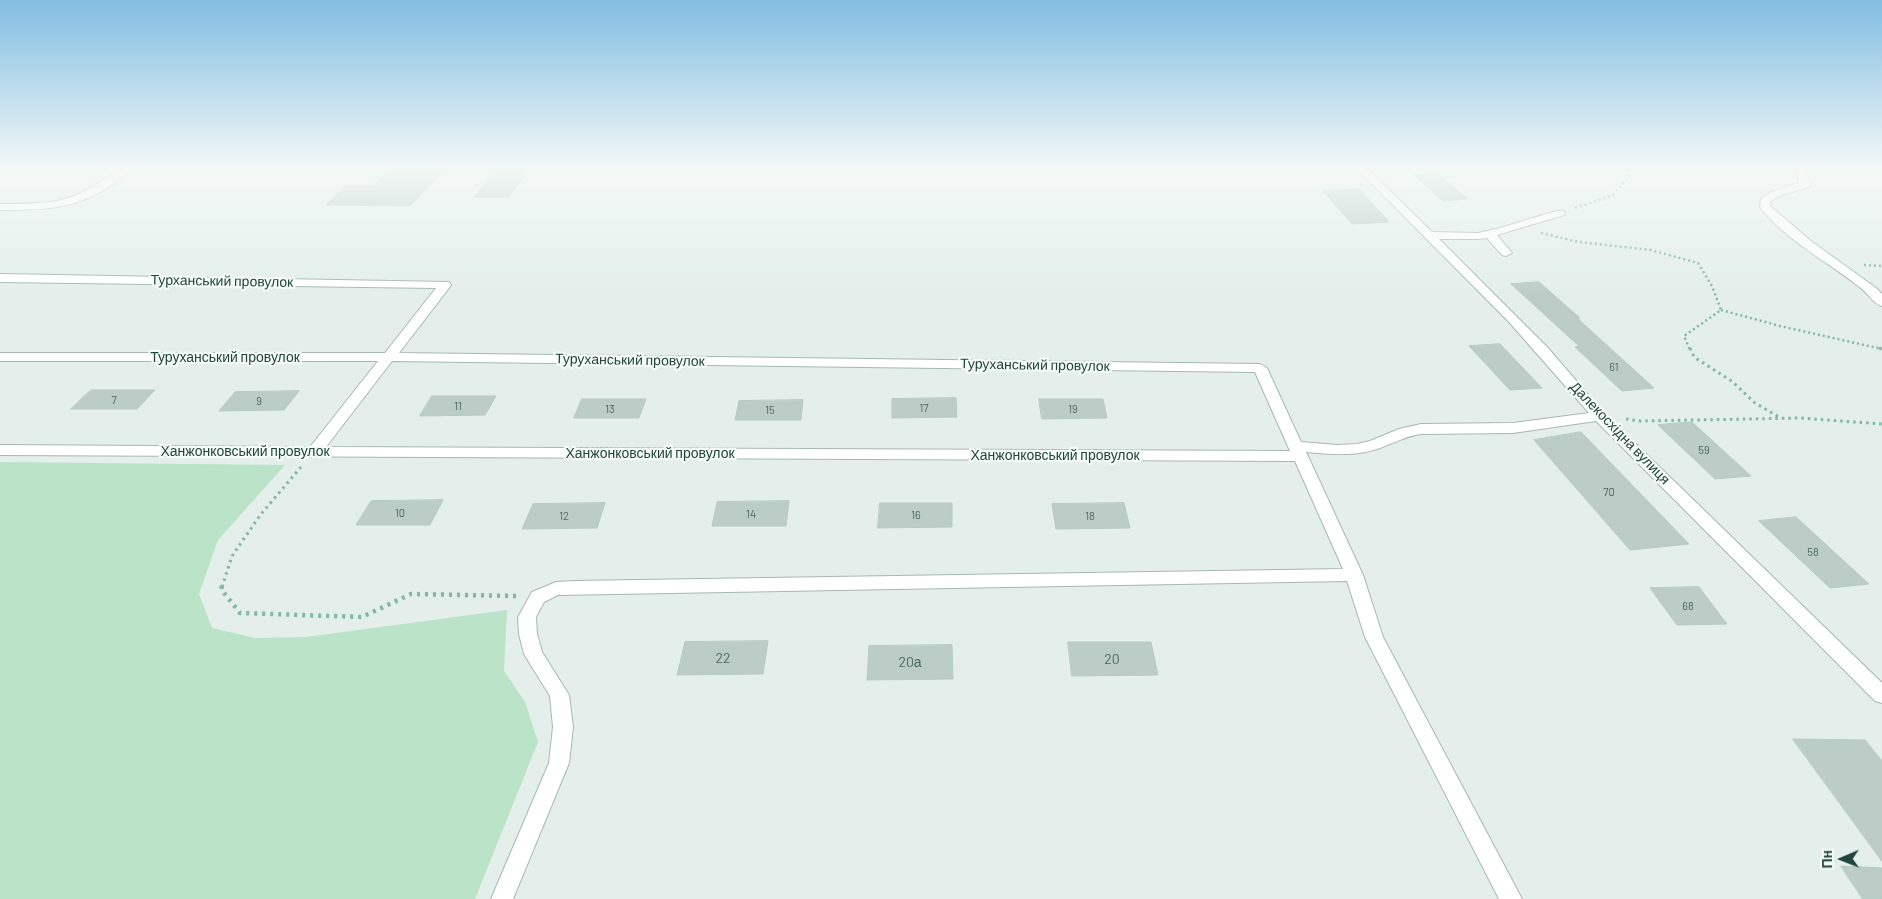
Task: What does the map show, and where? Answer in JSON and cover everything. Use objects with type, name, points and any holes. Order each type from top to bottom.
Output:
[{"type":"street","name":"Далекосхідна вулиця","points":[[1403,210],[1518,325],[1578,389],[1599,416],[1882,695]]},
{"type":"street","points":[[1767,210],[1796,235],[1877,294],[1882,302]]},
{"type":"street","points":[[1428,235],[1478,236],[1560,213]]},
{"type":"street","points":[[1490,234],[1506,253]]},
{"type":"street","name":"Турханський провулок","points":[[0,278],[445,285],[388,357]]},
{"type":"street","name":"Туруханський провулок","points":[[0,357],[388,357],[1260,368],[1297,451]]},
{"type":"street","points":[[314,452],[388,357]]},
{"type":"street","name":"Ханжонковський провулок","points":[[0,450],[314,452],[1297,451],[1357,449],[1374,445],[1404,432],[1421,429],[1513,428],[1599,416]]},
{"type":"street","points":[[1297,451],[1354,574],[1374,637],[1511,899]]},
{"type":"street","points":[[502,899],[559,763],[563,727],[559,695],[533,654],[528,634],[527,617],[538,597],[556,589],[1354,574]]},
{"type":"path","points":[[1560,213],[1569,210]]},
{"type":"path","points":[[1537,231],[1570,240],[1648,249],[1698,263],[1712,286],[1720,310]]},
{"type":"path","points":[[1720,310],[1780,326],[1882,348]]},
{"type":"path","points":[[1720,310],[1684,336],[1694,356],[1732,382],[1755,403],[1781,418]]},
{"type":"path","points":[[1599,416],[1640,421],[1781,418],[1882,424]]},
{"type":"path","points":[[314,452],[261,514],[232,556],[222,589],[240,614],[362,617],[411,594],[538,597]]},
{"type":"green space","points":[[0,462],[285,465],[218,540],[199,594],[212,628],[255,638],[306,637],[507,610],[504,671],[525,702],[538,742],[475,899],[0,899]]},
{"type":"building","points":[[1340,210],[1378,210],[1389,222],[1352,224]]},
{"type":"building","points":[[1539,282],[1654,388],[1622,391],[1575,347],[1579,346],[1511,284]]},
{"type":"building","points":[[1500,344],[1542,388],[1510,390],[1469,346]]},
{"type":"building","points":[[91,390],[155,390],[137,409],[71,409]]},
{"type":"building","points":[[299,391],[284,410],[219,411],[235,392]]},
{"type":"building","points":[[432,396],[496,396],[485,415],[420,416]]},
{"type":"building","points":[[956,398],[957,417],[892,418],[892,399]]},
{"type":"building","points":[[582,399],[646,399],[639,418],[574,418]]},
{"type":"building","points":[[1039,399],[1103,399],[1107,418],[1042,419]]},
{"type":"building","points":[[803,400],[801,420],[735,420],[739,401]]},
{"type":"building","points":[[1692,422],[1751,476],[1715,479],[1658,425]]},
{"type":"building","points":[[1581,432],[1689,544],[1630,550],[1534,440]]},
{"type":"building","points":[[443,500],[430,525],[356,525],[371,501]]},
{"type":"building","points":[[789,501],[786,526],[712,526],[717,502]]},
{"type":"building","points":[[605,503],[597,528],[522,529],[533,504]]},
{"type":"building","points":[[880,503],[952,503],[952,527],[878,528]]},
{"type":"building","points":[[1124,503],[1130,528],[1056,529],[1052,504]]},
{"type":"building","points":[[1796,517],[1869,584],[1830,588],[1759,521]]},
{"type":"building","points":[[1699,587],[1727,624],[1677,625],[1650,588]]},
{"type":"building","points":[[768,641],[763,674],[677,675],[685,642]]},
{"type":"building","points":[[1068,642],[1151,642],[1158,675],[1072,676]]},
{"type":"building","points":[[952,645],[953,679],[867,680],[869,646]]},
{"type":"building","points":[[1793,739],[1865,740],[1882,761],[1882,861]]},
{"type":"building","points":[[1841,866],[1882,868],[1882,899],[1863,899]]}]
